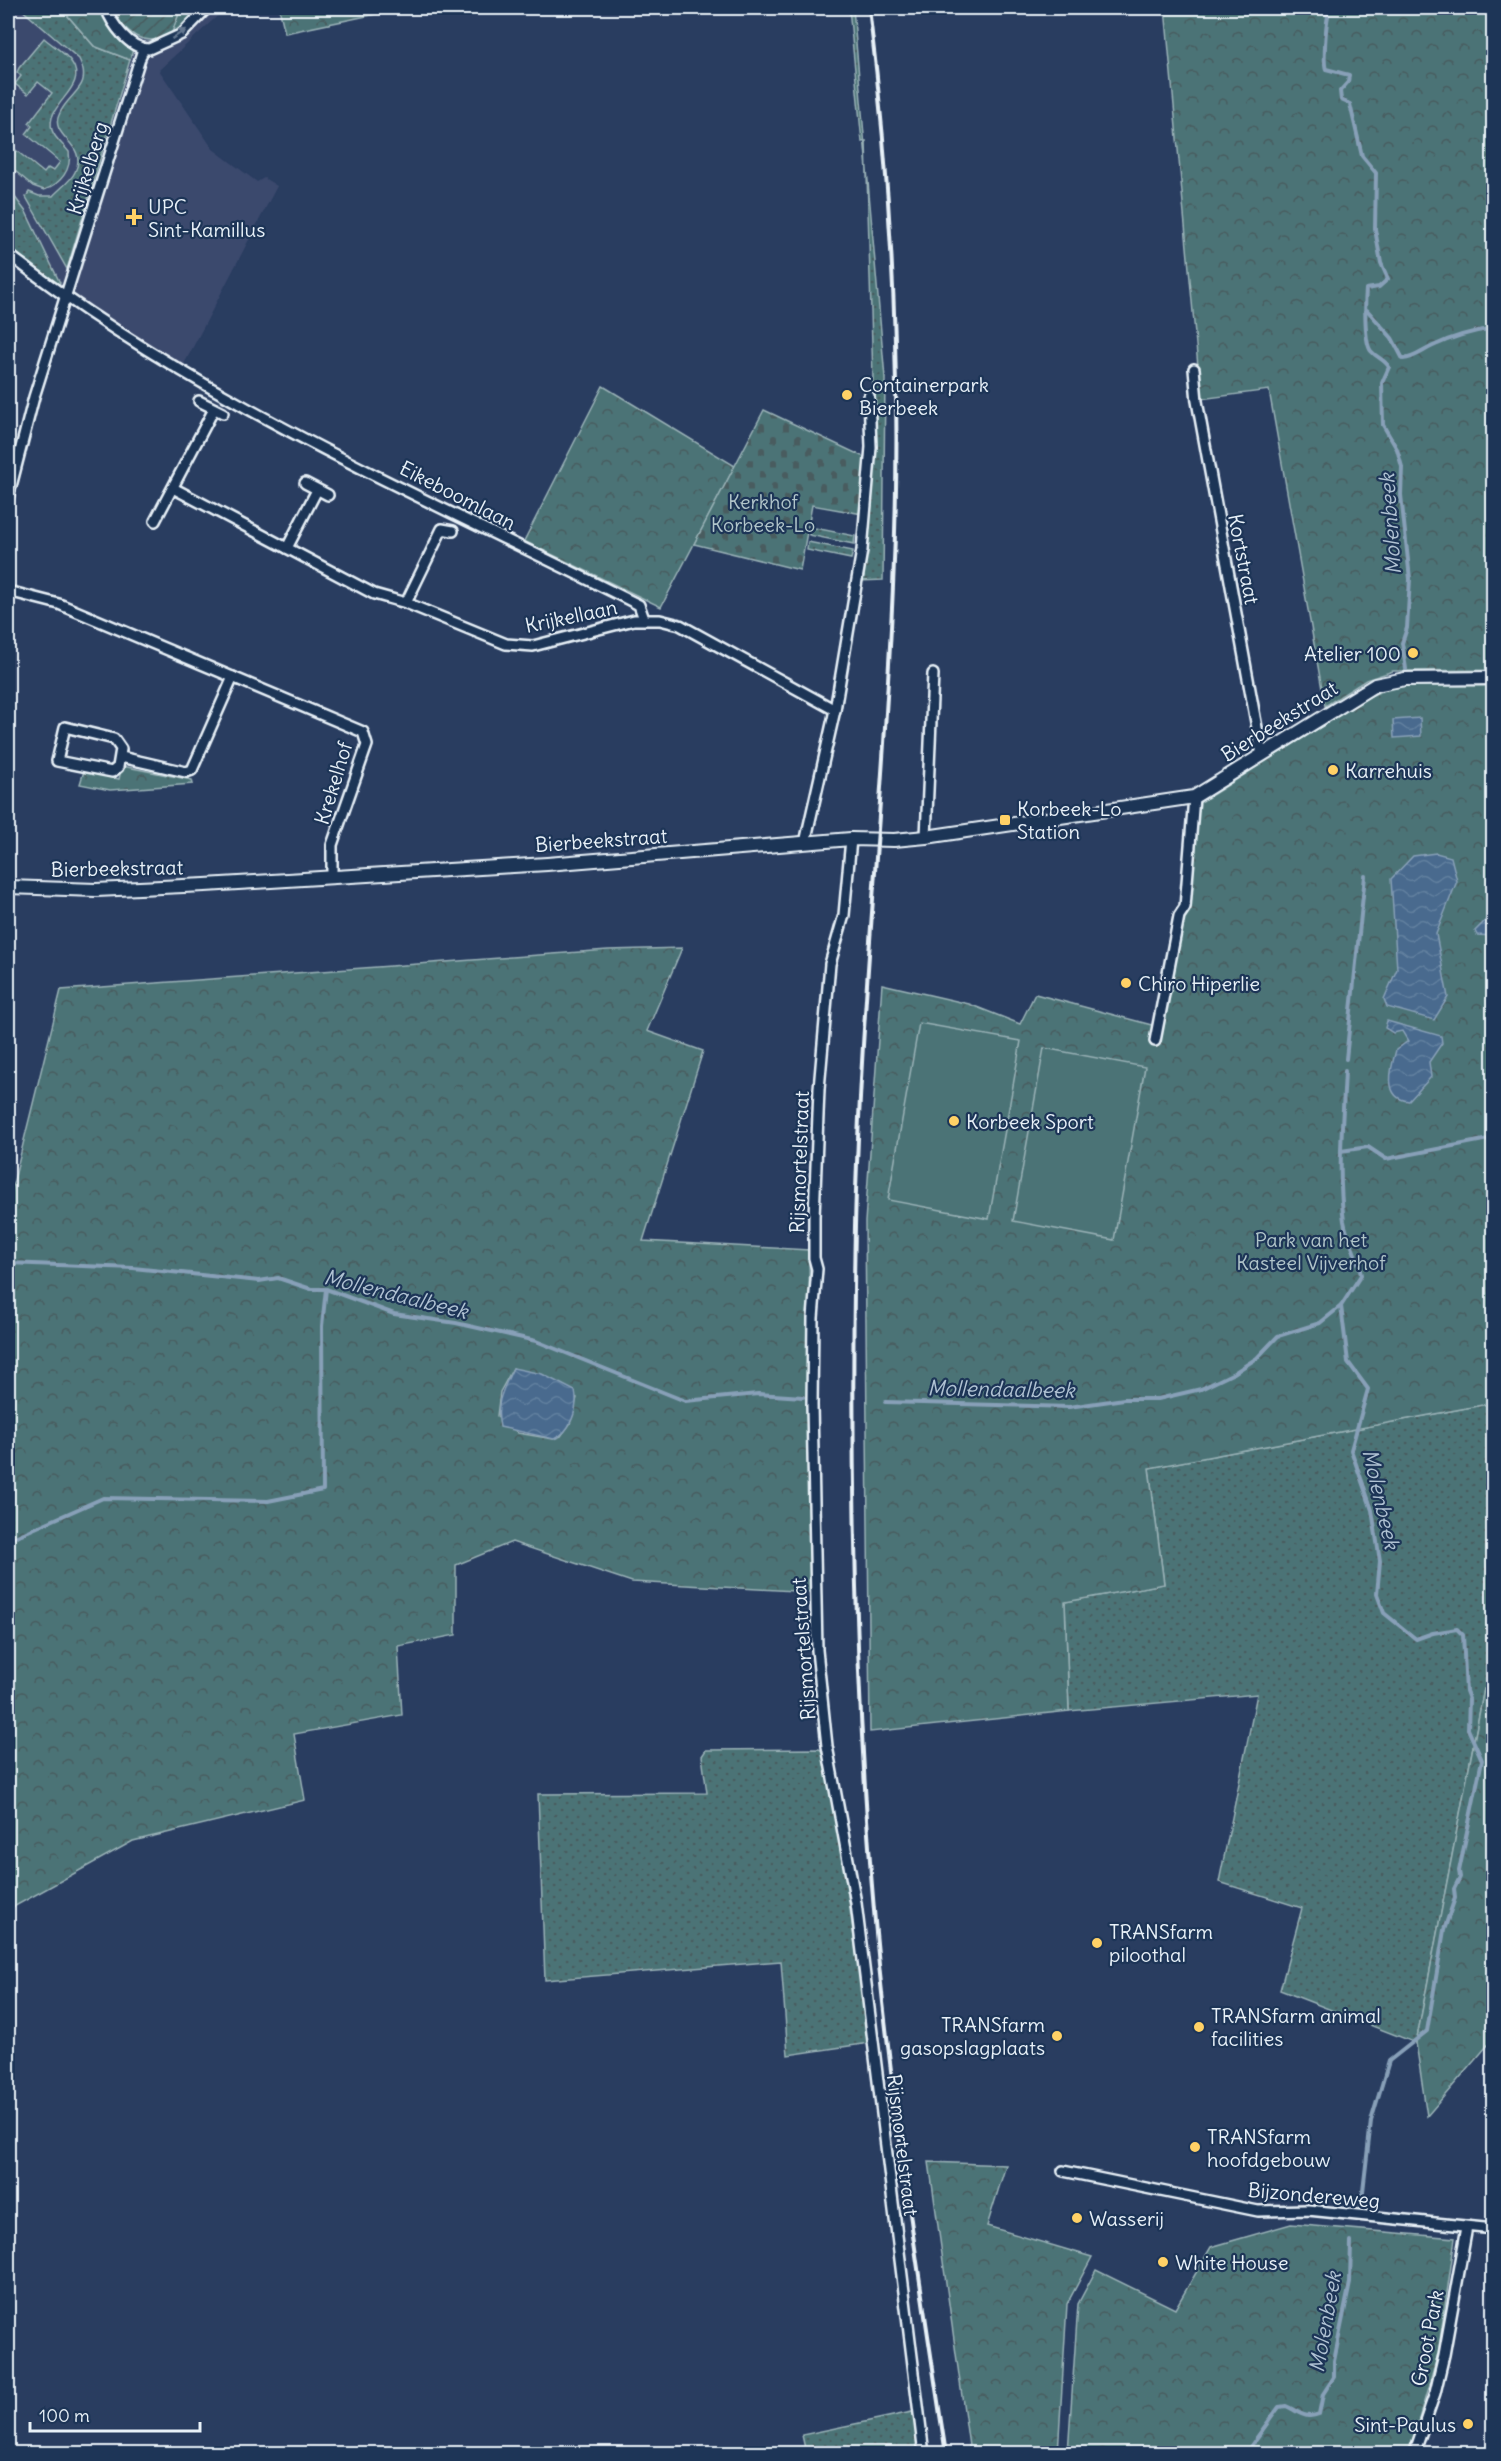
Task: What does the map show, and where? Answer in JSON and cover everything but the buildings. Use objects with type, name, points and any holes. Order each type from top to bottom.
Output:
[{"type":"street","points":[[106,8],[111,20],[123,35],[143,49],[149,49],[182,34],[207,8]]},
{"type":"street","name":"Krijkelberg","points":[[8,498],[34,397],[143,49]]},
{"type":"street","points":[[8,254],[66,298]]},
{"type":"street","name":"Eikeboomlaan","points":[[66,298],[207,387],[446,511],[639,605],[644,619]]},
{"type":"street","name":"Kortstraat","points":[[1194,369],[1197,400],[1262,755]]},
{"type":"street","points":[[805,843],[835,710],[862,550],[871,447],[869,396]]},
{"type":"street","points":[[155,521],[218,411],[199,401]]},
{"type":"street","points":[[305,483],[328,495]]},
{"type":"street","name":"Krijkellaan","points":[[173,488],[374,594],[406,603],[506,644],[532,646],[644,619]]},
{"type":"street","points":[[287,548],[317,490]]},
{"type":"street","points":[[406,603],[442,529],[453,531]]},
{"type":"street","name":"Krekelhof","points":[[8,591],[59,604],[360,730],[365,735],[367,745],[332,845],[332,877]]},
{"type":"street","points":[[644,619],[680,625],[835,710]]},
{"type":"street","points":[[926,837],[933,674]]},
{"type":"street","points":[[121,757],[186,772],[192,770],[233,678]]},
{"type":"street","name":"Bierbeekstraat","points":[[8,887],[96,891],[332,877],[850,839],[894,840],[926,837],[1194,797],[1375,685],[1405,679],[1494,678]]},
{"type":"street","points":[[65,727],[114,739],[119,743],[121,757],[118,767],[112,772],[57,760],[65,727]]},
{"type":"street","points":[[1155,1041],[1179,916],[1185,907],[1194,797]]},
{"type":"street","name":"Rijsmortelstraat","points":[[850,839],[844,915],[830,963],[819,1089],[814,1227],[814,1258],[817,1269],[813,1318],[812,1405],[817,1650],[827,1746],[856,1903],[924,2454]]},
{"type":"street","name":"Bijzondereweg","points":[[1064,2171],[1258,2211],[1308,2210],[1494,2229]]},
{"type":"street","name":"Groot Park","points":[[1414,2454],[1435,2393],[1444,2355],[1467,2227]]},
{"type":"shaded area","name":"UPC Sint-Kamillus","points":[[8,8],[226,8],[159,70],[213,149],[257,182],[264,178],[277,186],[181,370],[57,288],[8,249]]},
{"type":"green space","points":[[20,8],[61,8],[94,46],[130,60],[67,269],[26,197],[29,192],[39,196],[53,196],[75,172],[78,162],[77,154],[57,123],[63,107],[82,84],[83,69],[79,59]]},
{"type":"green space","points":[[61,8],[102,8],[107,23],[133,49],[130,60],[94,46]]},
{"type":"green space","points":[[113,8],[181,8],[171,35],[152,40],[137,37],[130,32],[111,12]]},
{"type":"green space","points":[[181,8],[202,8],[183,27],[171,35]]},
{"type":"green space","points":[[279,8],[405,8],[285,33]]},
{"type":"green space","points":[[849,8],[853,8],[865,141],[862,142]]},
{"type":"green space","points":[[1165,8],[1493,8],[1493,670],[1393,671],[1366,680],[1325,706],[1269,390],[1201,399]]},
{"type":"green space","points":[[44,38],[66,56],[76,72],[71,88],[54,112],[51,121],[53,133],[69,152],[69,164],[60,180],[44,190],[33,186],[8,165],[8,153],[12,147],[44,173],[48,168],[53,171],[60,162],[26,134],[32,126],[29,123],[52,93],[38,82],[28,94],[15,84],[21,76],[17,72],[19,68]]},
{"type":"green space","points":[[867,167],[885,378],[883,580],[860,581],[872,448],[873,379]]},
{"type":"green space","points":[[8,188],[26,212],[60,283],[57,287],[8,247]]},
{"type":"green space","points":[[603,386],[735,466],[661,607],[524,541]]},
{"type":"green space","name":"Kerkhof Korbeek-Lo","points":[[764,410],[866,458],[863,514],[812,505],[800,570],[694,544]]},
{"type":"green space","points":[[810,527],[855,536],[854,544],[809,535]]},
{"type":"green space","points":[[808,542],[853,551],[851,559],[807,550]]},
{"type":"green space","name":"Park van het Kasteel Vijverhof","points":[[1402,686],[1493,686],[1493,1403],[1149,1468],[1164,1584],[1065,1602],[1069,1711],[870,1732],[865,1222],[882,984],[969,1004],[1020,1024],[1035,994],[1163,1028],[1183,914],[1196,805],[1370,696]]},
{"type":"green space","points":[[122,766],[192,780],[193,784],[110,790],[80,784],[84,771],[119,779]]},
{"type":"green space","points":[[682,948],[647,1031],[703,1051],[643,1241],[809,1250],[812,1592],[632,1582],[512,1542],[456,1565],[456,1635],[398,1646],[402,1715],[294,1734],[305,1800],[133,1841],[8,1910],[8,1192],[11,1193],[61,990],[608,950]],"holes":[[[513,1368],[577,1398],[570,1424],[561,1436],[553,1439],[518,1433],[497,1416],[500,1392]]]},
{"type":"green space","name":"Korbeek Sport","points":[[919,1023],[1021,1041],[989,1219],[888,1200]]},
{"type":"green space","points":[[1044,1048],[1145,1067],[1114,1240],[1013,1221]]},
{"type":"green space","points":[[1493,1403],[1493,1687],[1484,1689],[1416,2043],[1280,1990],[1302,1908],[1219,1882],[1257,1694],[1069,1711],[1065,1602],[1164,1584],[1149,1468]]},
{"type":"green space","points":[[1493,1687],[1493,2039],[1427,2116],[1416,2043],[1484,1689]]},
{"type":"green space","points":[[819,1749],[828,1755],[869,2043],[788,2055],[781,1961],[545,1980],[538,1794],[707,1793],[702,1756],[706,1750]]},
{"type":"green space","points":[[929,2162],[1006,2165],[987,2226],[1092,2257],[1067,2304],[1058,2453],[970,2453]]},
{"type":"green space","points":[[1291,2224],[1455,2238],[1438,2354],[1409,2453],[1068,2453],[1078,2304],[1096,2270],[1175,2309],[1211,2247]]},
{"type":"green space","points":[[917,2411],[921,2453],[806,2453],[802,2435]]},
{"type":"water","points":[[1420,718],[1421,736],[1394,738],[1393,720]]},
{"type":"water","points":[[1436,853],[1451,857],[1457,881],[1436,934],[1448,997],[1434,1020],[1387,1007],[1384,999],[1397,969],[1391,879],[1413,856]]},
{"type":"water","points":[[1493,915],[1493,936],[1477,935],[1475,931]]},
{"type":"water","points":[[1387,1021],[1441,1036],[1442,1043],[1429,1062],[1431,1077],[1409,1101],[1395,1095],[1391,1081],[1396,1050],[1408,1041],[1402,1031],[1393,1033],[1385,1028]]},
{"type":"water","points":[[513,1368],[542,1374],[575,1391],[576,1405],[572,1419],[560,1436],[554,1439],[500,1427],[499,1403]]},
{"type":"waterway","name":"Molenbeek","points":[[1322,8],[1328,16],[1326,69],[1349,75],[1348,82],[1340,91],[1341,100],[1350,104],[1362,156],[1376,173],[1375,229],[1381,263],[1388,279],[1379,287],[1366,289],[1367,340],[1371,351],[1389,367],[1382,383],[1383,425],[1397,449],[1402,467],[1401,495],[1410,579],[1407,628],[1402,643],[1406,669]]},
{"type":"waterway","points":[[1367,310],[1392,338],[1403,359],[1415,356],[1455,337],[1494,328]]},
{"type":"waterway","name":"Molenbeek","points":[[1346,1059],[1365,876]]},
{"type":"waterway","name":"Molenbeek","points":[[1345,1071],[1341,1146],[1342,1202],[1345,1228],[1361,1275],[1341,1306],[1348,1362],[1368,1389],[1351,1450],[1372,1510],[1380,1561],[1377,1594],[1384,1613],[1416,1639],[1433,1633],[1457,1629],[1463,1635],[1466,1691],[1469,1699],[1468,1729],[1482,1760],[1459,1871],[1460,1877],[1454,1889],[1455,1898],[1444,1930],[1427,2031],[1389,2061],[1371,2121],[1361,2209]]},
{"type":"waterway","points":[[1341,1151],[1368,1147],[1386,1159],[1494,1138]]},
{"type":"waterway","name":"Mollendaalbeek","points":[[8,1263],[133,1268],[259,1281],[278,1278],[311,1289],[326,1289],[394,1314],[456,1323],[536,1341],[685,1401],[758,1394],[803,1397]]},
{"type":"waterway","points":[[8,1540],[103,1498],[268,1501],[323,1490],[322,1326],[326,1289]]},
{"type":"waterway","name":"Mollendaalbeek","points":[[885,1402],[1069,1407],[1124,1399],[1158,1399],[1201,1389],[1234,1373],[1257,1358],[1278,1336],[1320,1323],[1341,1306]]},
{"type":"waterway","name":"Molenbeek","points":[[1245,2454],[1279,2407],[1286,2406],[1310,2416],[1319,2414],[1323,2394],[1334,2377],[1334,2361],[1350,2283],[1351,2241]]},
{"type":"railway","points":[[869,8],[890,224],[896,369],[896,514],[889,666],[862,1066],[855,1226],[853,1411],[856,1596],[864,1780],[879,1965],[901,2149],[946,2454]]},
{"type":"place","name":"UPC Sint-Kamillus","points":[[134,217]]},
{"type":"place","name":"Containerpark Bierbeek","points":[[847,395]]},
{"type":"place","name":"Atelier 100","points":[[1413,653]]},
{"type":"place","name":"Karrehuis","points":[[1333,770]]},
{"type":"place","name":"Korbeek-Lo Station","points":[[1005,820]]},
{"type":"place","name":"Chiro Hiperlie","points":[[1126,983]]},
{"type":"place","name":"Korbeek Sport","points":[[954,1121]]},
{"type":"place","name":"TRANSfarm piloothal","points":[[1097,1943]]},
{"type":"place","name":"TRANSfarm animal facilities","points":[[1199,2027]]},
{"type":"place","name":"TRANSfarm gasopslagplaats","points":[[1057,2036]]},
{"type":"place","name":"TRANSfarm hoofdgebouw","points":[[1195,2147]]},
{"type":"place","name":"Wasserij","points":[[1077,2218]]},
{"type":"place","name":"White House","points":[[1163,2262]]},
{"type":"place","name":"Sint-Paulus","points":[[1468,2424]]}]
